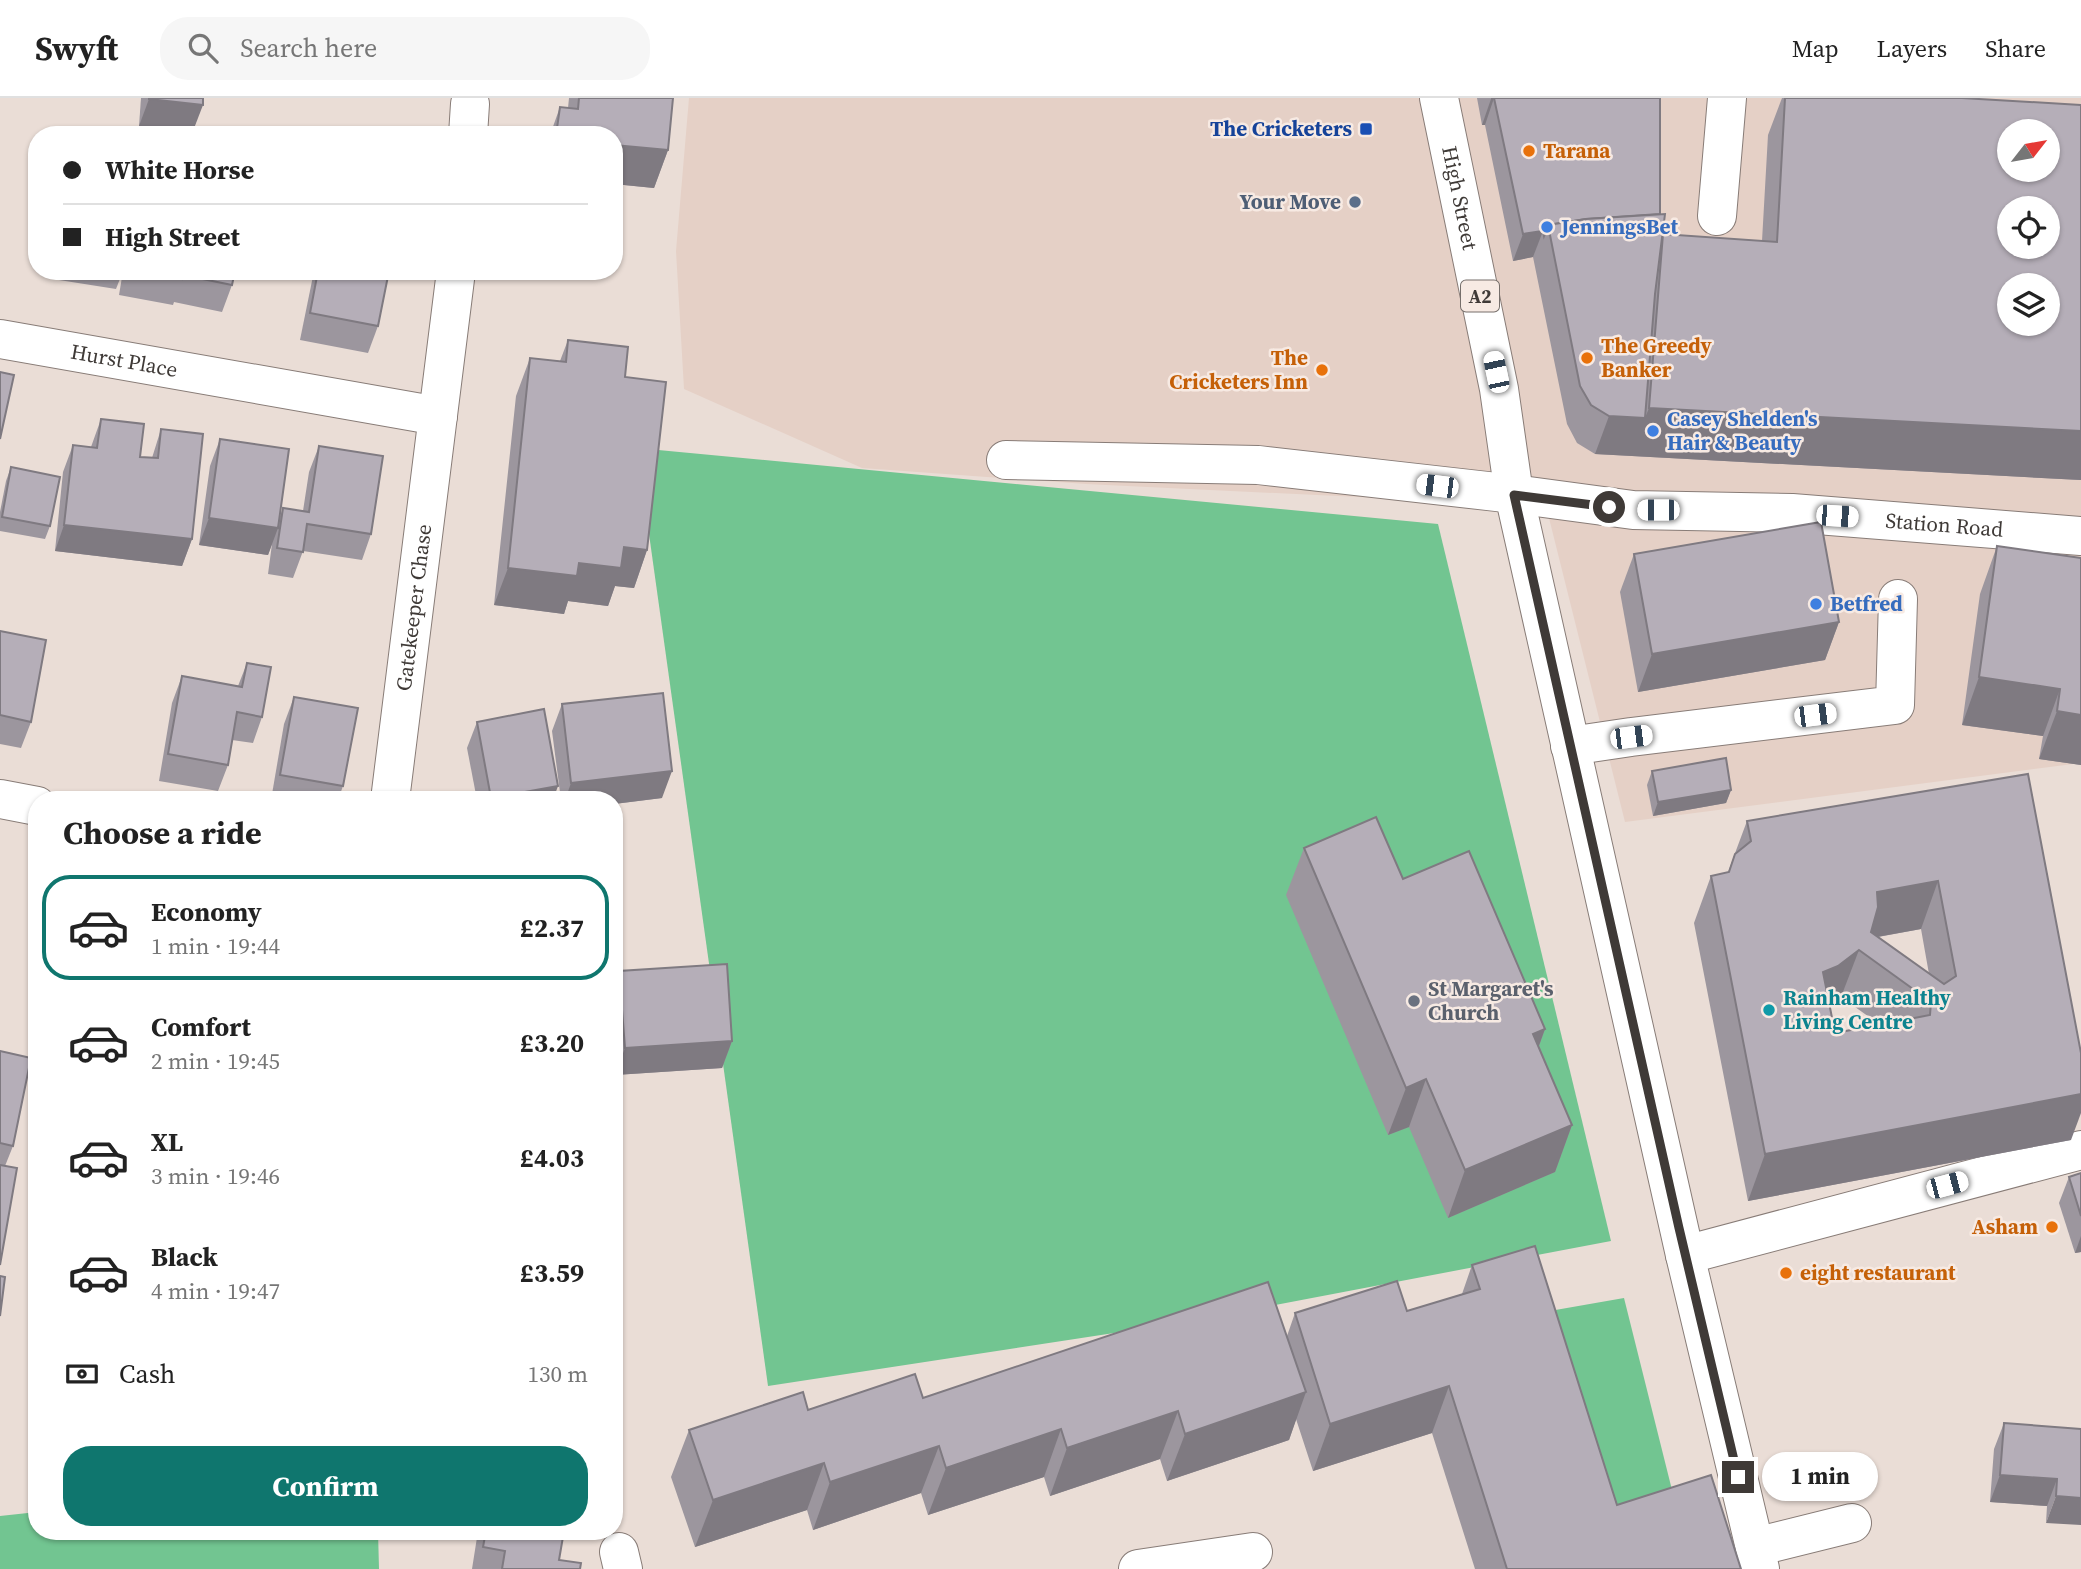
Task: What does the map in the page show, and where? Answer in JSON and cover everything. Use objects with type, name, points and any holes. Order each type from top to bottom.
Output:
[{"type":"main road","name":"High Street","points":[[1439,98],[1499,389],[1514,495],[1685,1255],[1757,1558]]},
{"type":"main road","points":[[1717,216],[1727,98]]},
{"type":"main road","name":"Gatekeeper Chase","points":[[391,791],[455,280]]},
{"type":"main road","name":"Hurst Place","points":[[0,340],[438,416]]},
{"type":"main road","name":"Station Road","points":[[1006,460],[1258,465],[1633,510],[1792,513],[2081,536]]},
{"type":"main road","points":[[1570,746],[1895,705],[1898,599]]},
{"type":"main road","points":[[0,799],[28,804]]},
{"type":"main road","points":[[1685,1255],[2081,1150]]},
{"type":"main road","points":[[1757,1558],[1852,1522]]},
{"type":"main road","points":[[1138,1569],[1253,1552]]},
{"type":"shaded area","points":[[689,98],[2081,98],[2081,763],[1625,822],[1546,506],[1086,484],[862,468],[684,389],[676,251]]},
{"type":"green space","points":[[637,448],[1438,524],[1611,1241],[1186,1322],[768,1386]]},
{"type":"green space","points":[[1624,1298],[1678,1514],[1580,1529],[1516,1317]]},
{"type":"green space","points":[[28,1513],[28,1540],[378,1540],[379,1569],[0,1569],[0,1516]]},
{"type":"building","points":[[203,98],[203,105],[149,99]]},
{"type":"building","points":[[579,98],[673,98],[668,150],[623,146],[623,126],[557,126],[560,107],[578,109]]},
{"type":"building","points":[[1494,98],[1660,98],[1660,214],[1586,219],[1548,225],[1544,236],[1543,231],[1523,234]]},
{"type":"building","points":[[1785,98],[1962,98],[2081,105],[2081,431],[1649,408],[1663,234],[1777,242]]},
{"type":"building","points":[[1665,214],[1655,294],[1645,418],[1609,416],[1591,405],[1580,386],[1548,225],[1586,219]]},
{"type":"building","points":[[208,280],[233,280],[232,285]]},
{"type":"building","points":[[316,280],[387,280],[378,326],[310,313]]},
{"type":"building","points":[[568,340],[628,347],[625,377],[666,382],[647,550],[624,547],[621,568],[579,563],[577,576],[508,568],[530,358],[566,362]]},
{"type":"building","points":[[0,372],[14,375],[0,439]]},
{"type":"building","points":[[101,419],[144,424],[140,457],[158,458],[161,429],[203,434],[192,539],[64,525],[73,445],[97,448]]},
{"type":"building","points":[[220,439],[289,449],[278,528],[209,518]]},
{"type":"building","points":[[319,446],[383,456],[371,534],[307,524],[303,552],[277,548],[283,508],[309,512]]},
{"type":"building","points":[[11,467],[60,477],[50,526],[2,517]]},
{"type":"building","points":[[1821,522],[1839,622],[1652,654],[1634,554]]},
{"type":"building","points":[[1997,546],[2081,558],[2081,715],[2057,711],[2060,689],[1979,677]]},
{"type":"building","points":[[0,631],[46,640],[31,722],[0,715]]},
{"type":"building","points":[[247,663],[271,667],[262,717],[237,712],[228,765],[168,754],[182,676],[242,687]]},
{"type":"building","points":[[663,693],[672,771],[571,783],[562,704]]},
{"type":"building","points":[[294,697],[358,708],[343,786],[280,775]]},
{"type":"building","points":[[544,709],[558,786],[530,791],[490,791],[477,722]]},
{"type":"building","points":[[1726,758],[1731,790],[1658,802],[1652,771]]},
{"type":"building","name":"Rainham Healthy Living Centre","points":[[2028,774],[2081,1053],[2081,1094],[1765,1154],[1711,876],[1729,872],[1735,854],[1751,841],[1747,821]],"holes":[[[1938,881],[1956,976],[1944,984],[1871,932],[1878,907],[1877,892]],[[1859,950],[1931,1002],[1930,1015],[1835,1033],[1823,972],[1838,966]]]},
{"type":"building","name":"St Margaret's Church","points":[[1376,817],[1403,879],[1469,851],[1545,1029],[1533,1034],[1572,1125],[1465,1170],[1426,1079],[1406,1088],[1304,848]]},
{"type":"building","points":[[727,964],[732,1041],[625,1048],[623,971]]},
{"type":"building","points":[[0,1051],[28,1057],[28,1073],[13,1146],[0,1143]]},
{"type":"building","points":[[0,1165],[17,1168],[0,1265]]},
{"type":"building","points":[[2081,1173],[2081,1216],[2069,1177]]},
{"type":"building","points":[[1535,1246],[1617,1505],[1711,1475],[1741,1569],[1507,1569],[1449,1386],[1330,1424],[1295,1313],[1397,1281],[1407,1311],[1480,1289],[1472,1265]]},
{"type":"building","points":[[0,1276],[5,1277],[0,1316]]},
{"type":"building","points":[[1268,1282],[1306,1392],[1185,1434],[1178,1411],[1067,1448],[1061,1429],[946,1468],[939,1446],[830,1482],[824,1463],[713,1500],[689,1430],[803,1392],[808,1410],[915,1374],[923,1398]]},
{"type":"building","points":[[2004,1423],[2081,1429],[2081,1498],[2056,1496],[2057,1479],[2000,1475]]},
{"type":"building","points":[[484,1540],[562,1540],[559,1560],[581,1563],[580,1569],[502,1569],[505,1551],[483,1547]]},
{"type":"place","name":"The Cricketers","points":[[1366,129]]},
{"type":"place","name":"Tarana","points":[[1529,151]]},
{"type":"place","name":"Your Move","points":[[1355,202]]},
{"type":"place","name":"JenningsBet","points":[[1547,227]]},
{"type":"place","name":"The Greedy Banker","points":[[1587,358]]},
{"type":"place","name":"The Cricketers Inn","points":[[1322,370]]},
{"type":"place","name":"Casey Shelden's Hair & Beauty","points":[[1653,431]]},
{"type":"place","name":"Betfred","points":[[1816,604]]},
{"type":"place","name":"St Margaret's Church","points":[[1414,1001]]},
{"type":"place","name":"Rainham Healthy Living Centre","points":[[1769,1010]]},
{"type":"place","name":"Asham","points":[[2052,1227]]},
{"type":"place","name":"eight restaurant","points":[[1786,1273]]},
{"type":"route","points":[[1609,507],[1514,495],[1679,1228],[1738,1477]]}]
